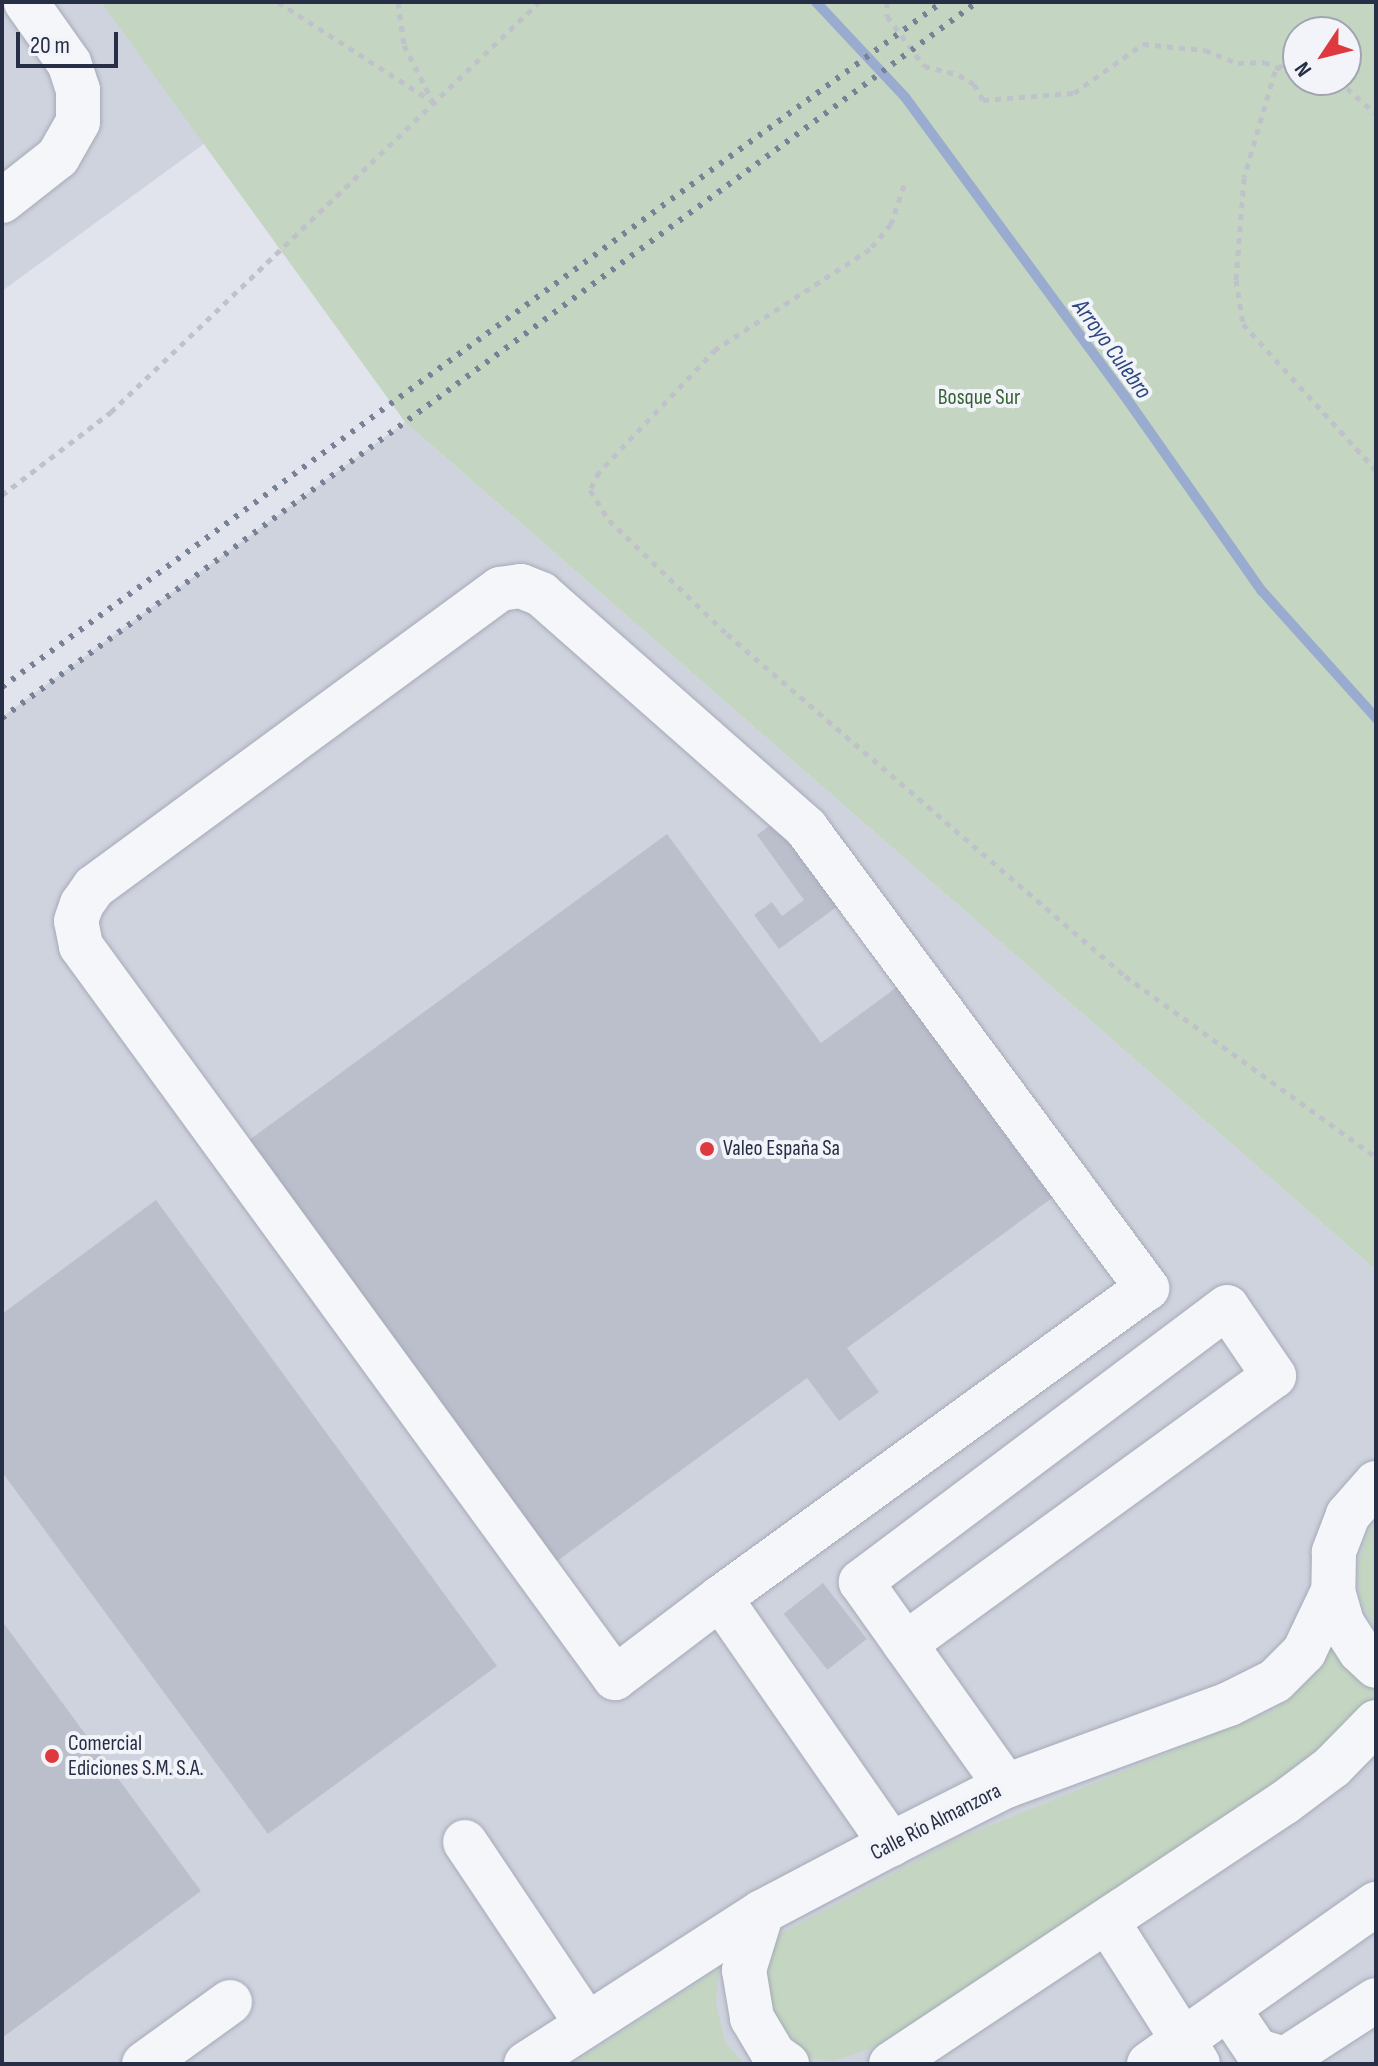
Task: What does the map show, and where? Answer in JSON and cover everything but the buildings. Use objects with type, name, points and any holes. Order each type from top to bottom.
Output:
[{"type":"street","points":[[2,201],[58,157],[78,122],[78,90],[69,63],[26,2]]},
{"type":"street","points":[[521,586],[541,594],[806,828],[1147,1288],[720,1598],[615,1678],[81,946],[76,921],[82,904],[94,887],[500,589],[521,586]]},
{"type":"street","points":[[905,1644],[1274,1376],[1227,1307],[861,1582],[905,1644],[1006,1786]]},
{"type":"street","points":[[1376,1483],[1348,1515],[1334,1552],[1333,1591],[1342,1623],[1360,1651],[1376,1666]]},
{"type":"street","name":"Calle Río Almanzora","points":[[526,2064],[762,1912],[891,1844],[1006,1786],[1229,1704],[1275,1681],[1304,1652],[1333,1591]]},
{"type":"street","points":[[720,1598],[891,1844]]},
{"type":"street","points":[[891,2064],[1284,1803],[1332,1767],[1376,1722]]},
{"type":"street","points":[[465,1842],[587,2024]]},
{"type":"street","points":[[1107,1921],[1177,2056],[1228,2008],[1376,1904]]},
{"type":"street","points":[[762,1912],[744,1970],[752,2018],[774,2055],[787,2064]]},
{"type":"street","points":[[1228,2008],[1257,2051],[1285,2059],[1376,2000]]},
{"type":"street","points":[[168,2057],[230,2002]]},
{"type":"street","points":[[1127,2064],[1131,2061],[1133,2064]]},
{"type":"path","points":[[278,2],[433,102]]},
{"type":"path","points":[[398,2],[404,45],[433,102]]},
{"type":"path","points":[[2,495],[111,412],[539,2]]},
{"type":"path","points":[[887,2],[887,16],[924,66],[959,75],[974,84],[983,100],[1074,93],[1143,44],[1205,50],[1238,63],[1264,62],[1279,68]]},
{"type":"path","points":[[1282,65],[1244,178],[1239,211],[1236,280],[1243,324],[1376,470]]},
{"type":"path","points":[[1356,96],[1376,114]]},
{"type":"path","points":[[904,185],[891,224],[870,249],[716,349],[599,472],[590,490],[609,520],[727,634],[1125,976],[1376,1157]]},
{"type":"shaded area","points":[[2,2],[126,2],[223,130],[2,291]]},
{"type":"shaded area","points":[[405,422],[1376,1270],[1376,2064],[2,2064],[2,717]]},
{"type":"green space","name":"Bosque Sur","points":[[101,2],[1376,2],[1376,1270],[405,422]]},
{"type":"green space","points":[[1376,1521],[1376,1631],[1360,1599],[1357,1567],[1366,1537]]},
{"type":"green space","points":[[1332,1642],[1363,1682],[1376,1691],[1376,1696],[1262,1800],[873,2048],[832,2061],[809,2058],[777,2020],[762,1979],[780,1934],[957,1839],[1274,1710],[1309,1679]]},
{"type":"green space","points":[[719,1969],[716,2003],[725,2042],[744,2064],[572,2064]]},
{"type":"waterway","name":"Arroyo Culebro","points":[[816,2],[905,97],[1124,395],[1262,591],[1376,718]]},
{"type":"railway","points":[[2,687],[942,2]]},
{"type":"railway","points":[[2,718],[977,2]]},
{"type":"place","name":"Valeo España Sa","points":[[707,1149]]},
{"type":"place","name":"Comercial Ediciones S.M. S.A.","points":[[52,1756]]}]
